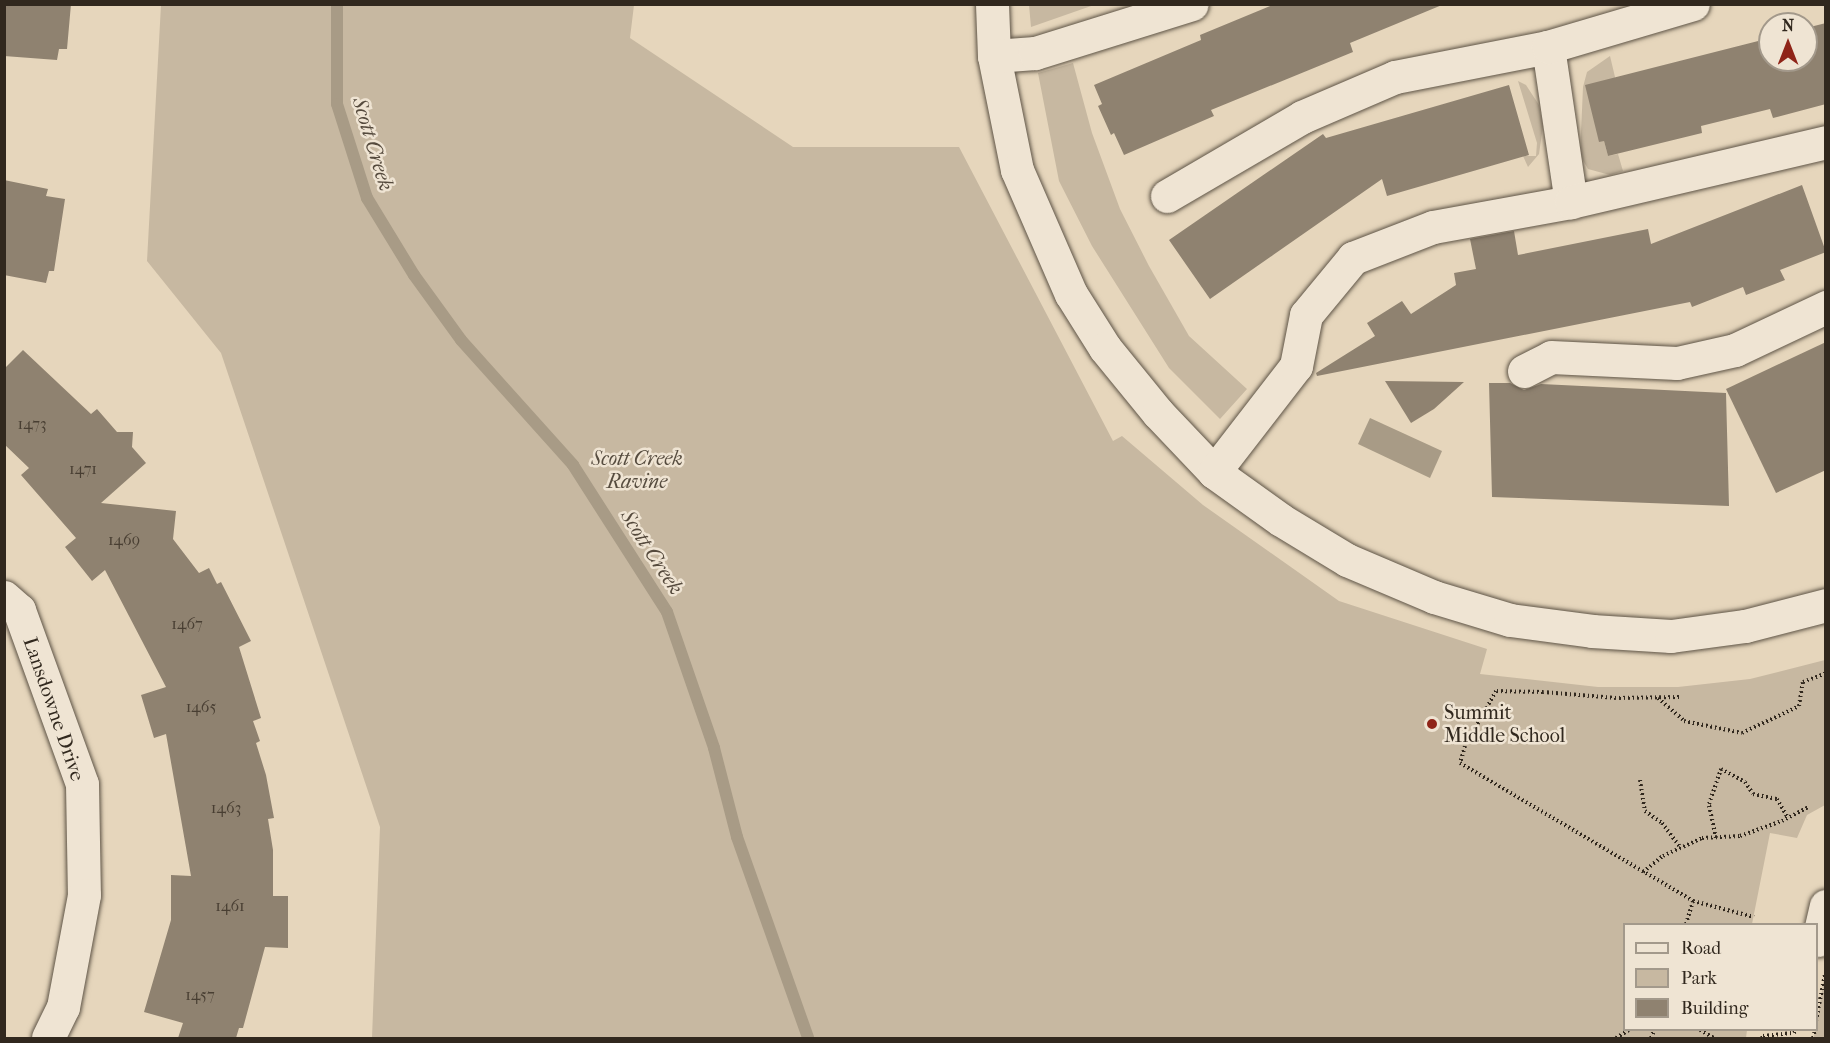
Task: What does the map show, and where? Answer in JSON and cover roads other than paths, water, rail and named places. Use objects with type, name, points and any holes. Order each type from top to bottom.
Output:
[{"type":"street","points":[[992,4],[994,56],[1017,170],[1071,294],[1106,348],[1158,413],[1214,472],[1281,520],[1347,560],[1434,597],[1510,620],[1592,631],[1671,636],[1745,626],[1826,605]]},
{"type":"street","points":[[994,56],[1035,52],[1192,4]]},
{"type":"street","points":[[1167,196],[1302,117],[1395,77],[1548,47],[1693,4]]},
{"type":"street","points":[[1548,47],[1571,202]]},
{"type":"street","points":[[1214,472],[1296,366],[1306,315],[1353,258],[1432,227],[1571,202],[1824,146]]},
{"type":"street","points":[[1524,371],[1551,357],[1677,363],[1735,350],[1826,307]]},
{"type":"street","name":"Lansdowne Drive","points":[[4,597],[19,610],[82,784],[84,895],[63,1007],[48,1038]]},
{"type":"street","points":[[1818,940],[1826,906]]},
{"type":"waterway","name":"Scott Creek","points":[[337,4],[337,104],[367,198],[414,275],[461,340],[573,465],[667,612],[714,748],[737,837],[808,1038]]},
{"type":"place","name":"Summit Middle School","points":[[1432,724]]},
{"type":"park label","name":"Scott Creek Ravine","points":[[637,470]]}]
